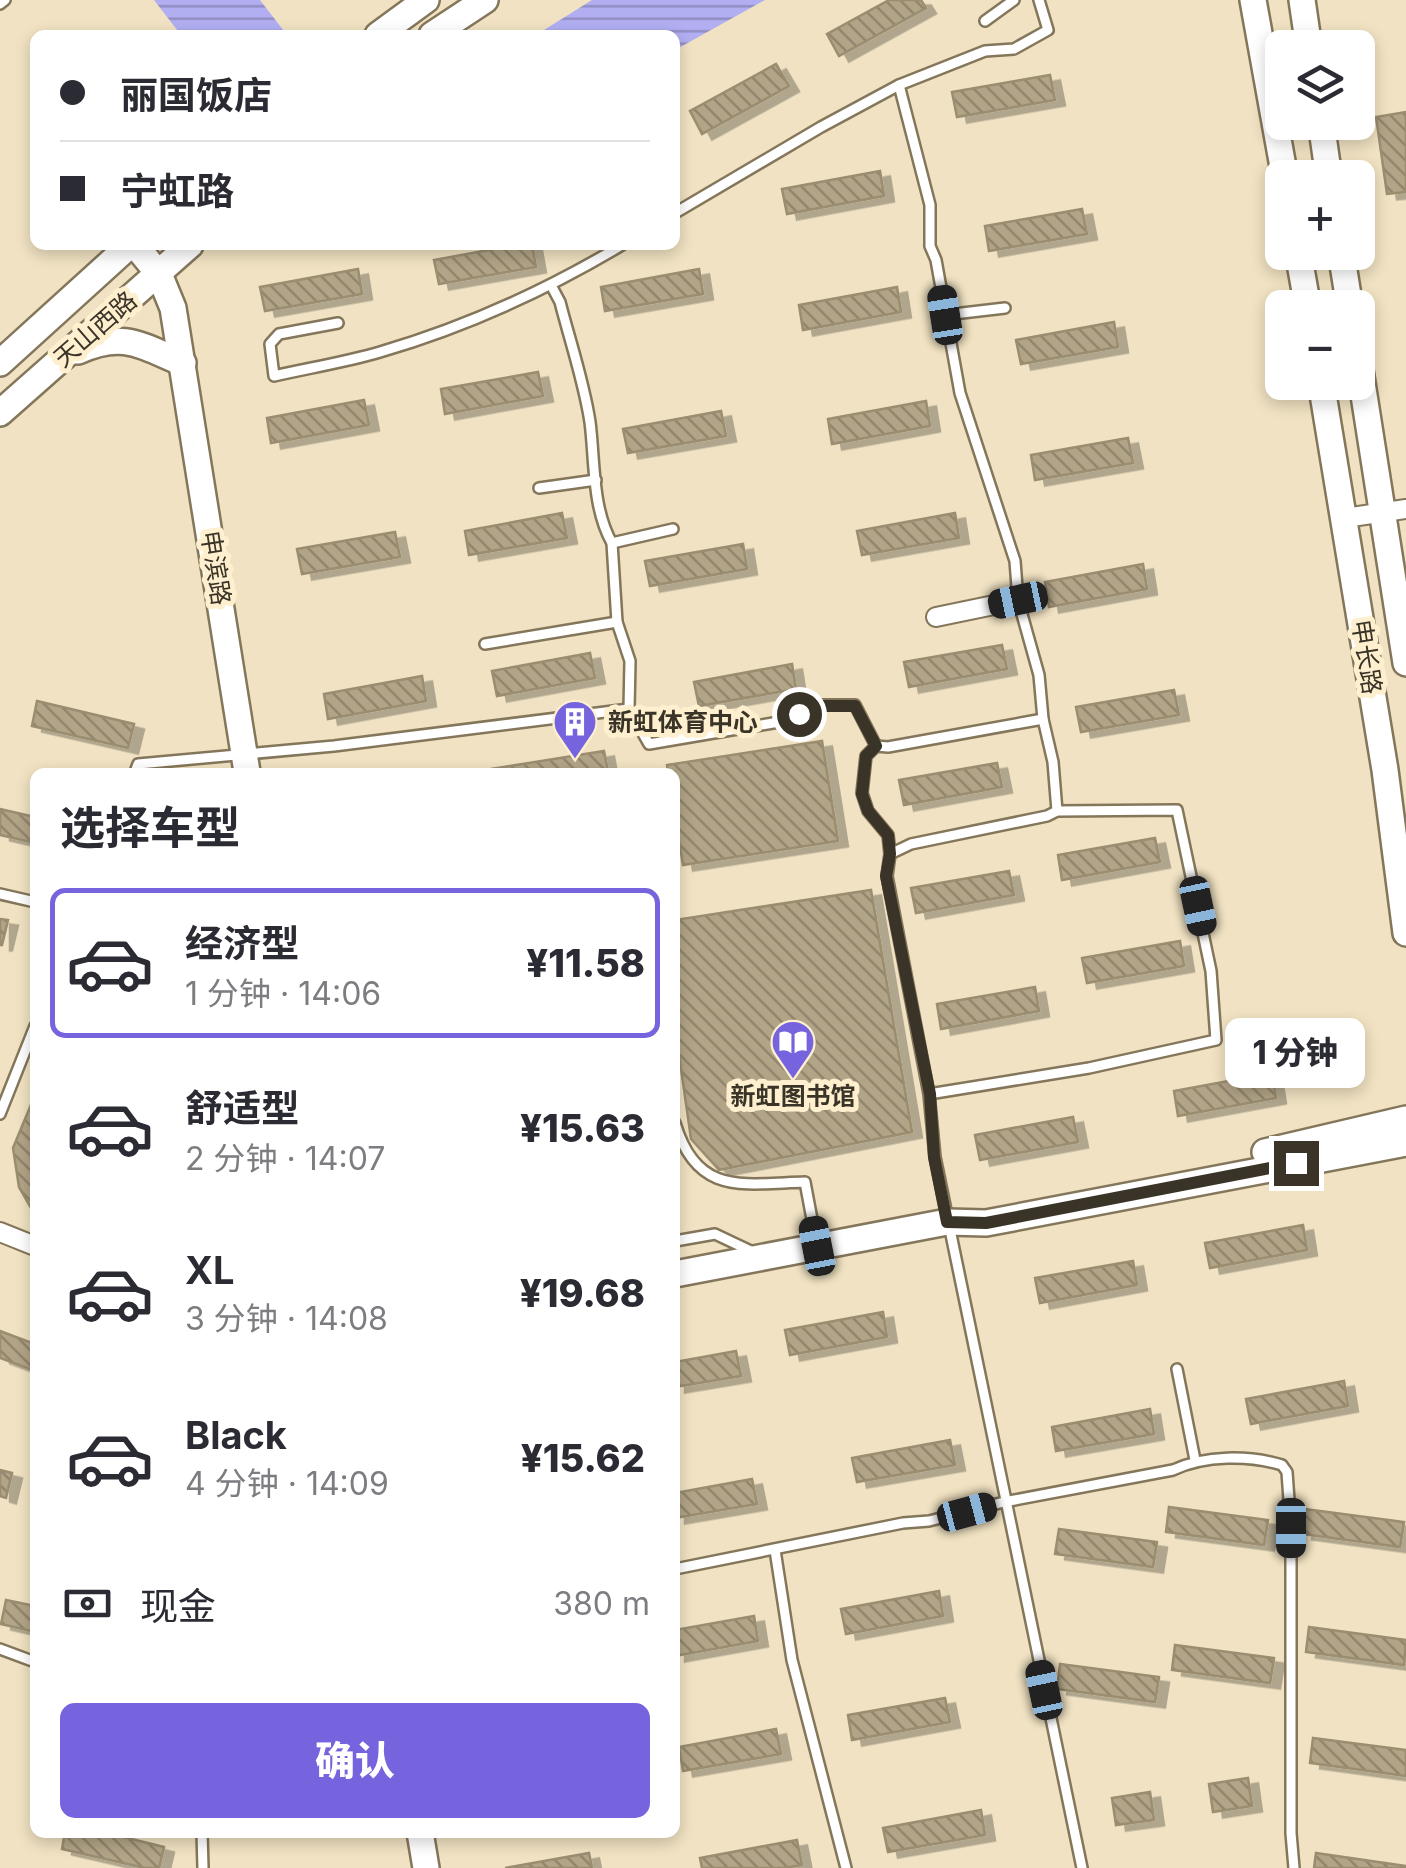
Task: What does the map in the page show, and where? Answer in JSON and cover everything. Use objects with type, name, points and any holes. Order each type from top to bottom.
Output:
[{"type":"main road","points":[[385,30],[426,0]]},
{"type":"main road","points":[[440,30],[485,0]]},
{"type":"main road","points":[[1253,0],[1282,160]]},
{"type":"main road","points":[[1302,0],[1306,30]]},
{"type":"main road","name":"天山西路","points":[[0,363],[126,250]]},
{"type":"main road","name":"申滨路","points":[[137,250],[159,274],[173,308],[246,763]]},
{"type":"main road","name":"天山西路","points":[[0,414],[185,250]]},
{"type":"main road","points":[[59,359],[105,339],[133,342],[182,363]]},
{"type":"main road","name":"申长路","points":[[1324,400],[1385,770],[1406,933]]},
{"type":"main road","name":"申长路","points":[[1368,400],[1394,511],[1406,663]]},
{"type":"main road","points":[[680,1273],[947,1222],[983,1210],[1262,1153],[1406,1118]]},
{"type":"main road","points":[[947,1222],[986,1223],[1406,1143]]},
{"type":"main road","points":[[421,1838],[426,1868]]},
{"type":"street","points":[[1345,518],[1394,511]]},
{"type":"street","points":[[936,618],[1018,600]]},
{"type":"street","points":[[0,1232],[30,1244]]},
{"type":"lane","points":[[985,21],[1014,0]]},
{"type":"lane","points":[[680,210],[899,85],[985,51],[1014,49],[1048,30],[1040,0]]},
{"type":"lane","points":[[899,85],[930,204],[930,246],[936,260],[960,394],[1016,561],[1018,600],[1040,675],[1057,811]]},
{"type":"lane","points":[[338,323],[279,334],[270,344],[274,376],[396,347],[452,329],[552,286],[613,250]]},
{"type":"lane","points":[[552,286],[560,302],[590,419],[596,480],[606,532],[612,543],[618,622],[630,661],[629,709],[649,744],[779,722],[820,706],[855,706],[876,746]]},
{"type":"lane","points":[[945,315],[1005,308]]},
{"type":"lane","points":[[539,488],[596,480]]},
{"type":"lane","points":[[612,543],[673,529]]},
{"type":"lane","points":[[485,644],[618,622]]},
{"type":"lane","points":[[136,768],[138,764],[246,763],[334,746],[629,709]]},
{"type":"lane","points":[[1043,719],[876,746],[866,756],[862,794],[868,811],[888,835],[886,876],[930,1094],[934,1157],[1082,1868]]},
{"type":"lane","points":[[890,854],[910,844],[1057,811],[1177,810],[1212,971],[1216,1040],[1089,1068],[930,1094]]},
{"type":"lane","points":[[0,894],[30,901]]},
{"type":"lane","points":[[0,1114],[30,1039]]},
{"type":"lane","points":[[680,1139],[694,1164],[725,1183],[804,1182],[817,1246]]},
{"type":"lane","points":[[680,1240],[716,1234],[762,1256]]},
{"type":"lane","points":[[1177,1369],[1195,1460]]},
{"type":"lane","points":[[680,1568],[903,1522],[930,1522],[1004,1502],[1174,1470],[1195,1460],[1266,1460],[1282,1465],[1287,1472],[1291,1528],[1294,1868]]},
{"type":"lane","points":[[775,1550],[792,1660],[846,1868]]},
{"type":"lane","points":[[0,1649],[30,1660]]},
{"type":"lane","points":[[202,1838],[203,1868]]},
{"type":"shaded area","points":[[154,0],[260,0],[283,30],[177,30]]},
{"type":"shaded area","points":[[592,0],[765,0],[680,47],[680,30],[544,30]]},
{"type":"building","points":[[889,0],[921,0],[926,8],[839,56],[827,34]]},
{"type":"building","points":[[776,64],[789,86],[702,134],[690,111]]},
{"type":"building","points":[[1050,75],[1055,100],[957,117],[952,92]]},
{"type":"building","points":[[1406,112],[1406,192],[1387,194],[1376,117]]},
{"type":"building","points":[[880,171],[884,196],[787,214],[782,189]]},
{"type":"building","points":[[1082,209],[1087,234],[989,251],[985,226]]},
{"type":"building","points":[[489,250],[533,250],[536,267],[439,284],[434,260]]},
{"type":"building","points":[[358,269],[362,294],[265,311],[260,287]]},
{"type":"building","points":[[699,269],[703,294],[605,311],[601,287]]},
{"type":"building","points":[[897,287],[901,312],[803,330],[799,305]]},
{"type":"building","points":[[1114,322],[1118,347],[1021,364],[1016,340]]},
{"type":"building","points":[[538,372],[543,396],[445,414],[441,389]]},
{"type":"building","points":[[364,400],[369,425],[271,443],[267,418]]},
{"type":"building","points":[[926,401],[930,426],[832,444],[828,419]]},
{"type":"building","points":[[721,411],[726,436],[628,453],[623,429]]},
{"type":"building","points":[[1128,438],[1133,463],[1035,480],[1031,455]]},
{"type":"building","points":[[562,513],[567,538],[469,555],[465,531]]},
{"type":"building","points":[[955,513],[959,538],[862,555],[857,531]]},
{"type":"building","points":[[395,532],[400,557],[302,574],[297,549]]},
{"type":"building","points":[[743,544],[747,569],[650,586],[645,561]]},
{"type":"building","points":[[1143,564],[1147,589],[1049,607],[1045,582]]},
{"type":"building","points":[[1002,645],[1007,669],[909,687],[904,662]]},
{"type":"building","points":[[590,653],[595,678],[497,696],[492,671]]},
{"type":"building","points":[[792,664],[796,689],[699,706],[694,682]]},
{"type":"building","points":[[422,676],[426,701],[328,719],[324,694]]},
{"type":"building","points":[[1174,690],[1179,715],[1081,732],[1076,707]]},
{"type":"building","points":[[37,701],[134,724],[128,748],[32,726]]},
{"type":"building","points":[[822,741],[838,841],[683,865],[680,768],[667,765]]},
{"type":"building","name":"新虹体育中心","points":[[604,751],[607,768],[498,768]]},
{"type":"building","points":[[997,763],[1002,787],[904,805],[899,780]]},
{"type":"building","points":[[0,809],[30,816],[30,842],[0,835]]},
{"type":"building","points":[[1155,838],[1160,862],[1062,880],[1058,855]]},
{"type":"building","points":[[1009,871],[1014,895],[916,913],[911,888]]},
{"type":"building","name":"新虹图书馆","points":[[871,890],[912,1132],[719,1170],[691,1139],[680,1062],[680,919]]},
{"type":"building","points":[[0,919],[8,920],[2,945],[0,945]]},
{"type":"building","points":[[1180,941],[1184,966],[1087,983],[1082,958]]},
{"type":"building","points":[[1035,987],[1039,1011],[941,1029],[937,1004]]},
{"type":"building","points":[[1272,1073],[1276,1098],[1178,1116],[1174,1091]]},
{"type":"building","points":[[30,1107],[30,1206],[19,1187],[13,1148]]},
{"type":"building","points":[[1073,1117],[1078,1142],[980,1160],[975,1135]]},
{"type":"building","points":[[1303,1225],[1307,1250],[1210,1268],[1205,1243]]},
{"type":"building","points":[[1133,1261],[1137,1285],[1040,1303],[1035,1278]]},
{"type":"building","points":[[883,1312],[887,1337],[790,1355],[785,1330]]},
{"type":"building","points":[[0,1331],[30,1342],[30,1369],[0,1358]]},
{"type":"building","points":[[736,1351],[741,1376],[680,1386],[680,1361]]},
{"type":"building","points":[[1344,1381],[1348,1406],[1251,1424],[1246,1399]]},
{"type":"building","points":[[1150,1409],[1154,1434],[1056,1451],[1052,1427]]},
{"type":"building","points":[[950,1440],[955,1465],[857,1482],[852,1458]]},
{"type":"building","points":[[0,1470],[12,1473],[6,1498],[0,1496]]},
{"type":"building","points":[[752,1479],[757,1504],[680,1517],[680,1492]]},
{"type":"building","points":[[1169,1507],[1268,1520],[1264,1545],[1166,1532]]},
{"type":"building","points":[[1305,1509],[1404,1522],[1400,1547],[1302,1534]]},
{"type":"building","points":[[1059,1529],[1157,1542],[1153,1567],[1055,1554]]},
{"type":"building","points":[[939,1591],[943,1616],[846,1634],[841,1609]]},
{"type":"building","points":[[6,1600],[30,1605],[30,1631],[1,1624]]},
{"type":"building","points":[[754,1616],[758,1641],[680,1655],[680,1629]]},
{"type":"building","points":[[1309,1627],[1406,1640],[1404,1665],[1306,1652]]},
{"type":"building","points":[[1175,1645],[1274,1658],[1270,1683],[1172,1670]]},
{"type":"building","points":[[1060,1664],[1159,1677],[1155,1702],[1057,1689]]},
{"type":"building","points":[[945,1698],[950,1722],[852,1740],[848,1715]]},
{"type":"building","points":[[776,1729],[781,1754],[683,1771],[680,1747]]},
{"type":"building","points":[[1313,1738],[1406,1750],[1406,1776],[1310,1763]]},
{"type":"building","points":[[1248,1778],[1252,1806],[1213,1812],[1209,1784]]},
{"type":"building","points":[[1150,1792],[1154,1820],[1116,1825],[1112,1798]]},
{"type":"building","points":[[981,1810],[985,1835],[888,1852],[883,1828]]},
{"type":"building","points":[[64,1838],[127,1838],[164,1847],[159,1868],[62,1849]]},
{"type":"building","points":[[797,1840],[802,1865],[702,1868],[700,1858]]},
{"type":"building","points":[[589,1853],[592,1868],[505,1868]]},
{"type":"building","points":[[1316,1853],[1406,1866],[1406,1868],[1314,1868]]},
{"type":"place","name":"新虹体育中心","points":[[575,760]]},
{"type":"place","name":"新虹图书馆","points":[[793,1080]]},
{"type":"route","points":[[799,714],[820,706],[855,706],[876,746],[866,756],[862,794],[868,811],[888,835],[886,876],[930,1094],[934,1157],[947,1222],[986,1223],[1296,1163]]}]
